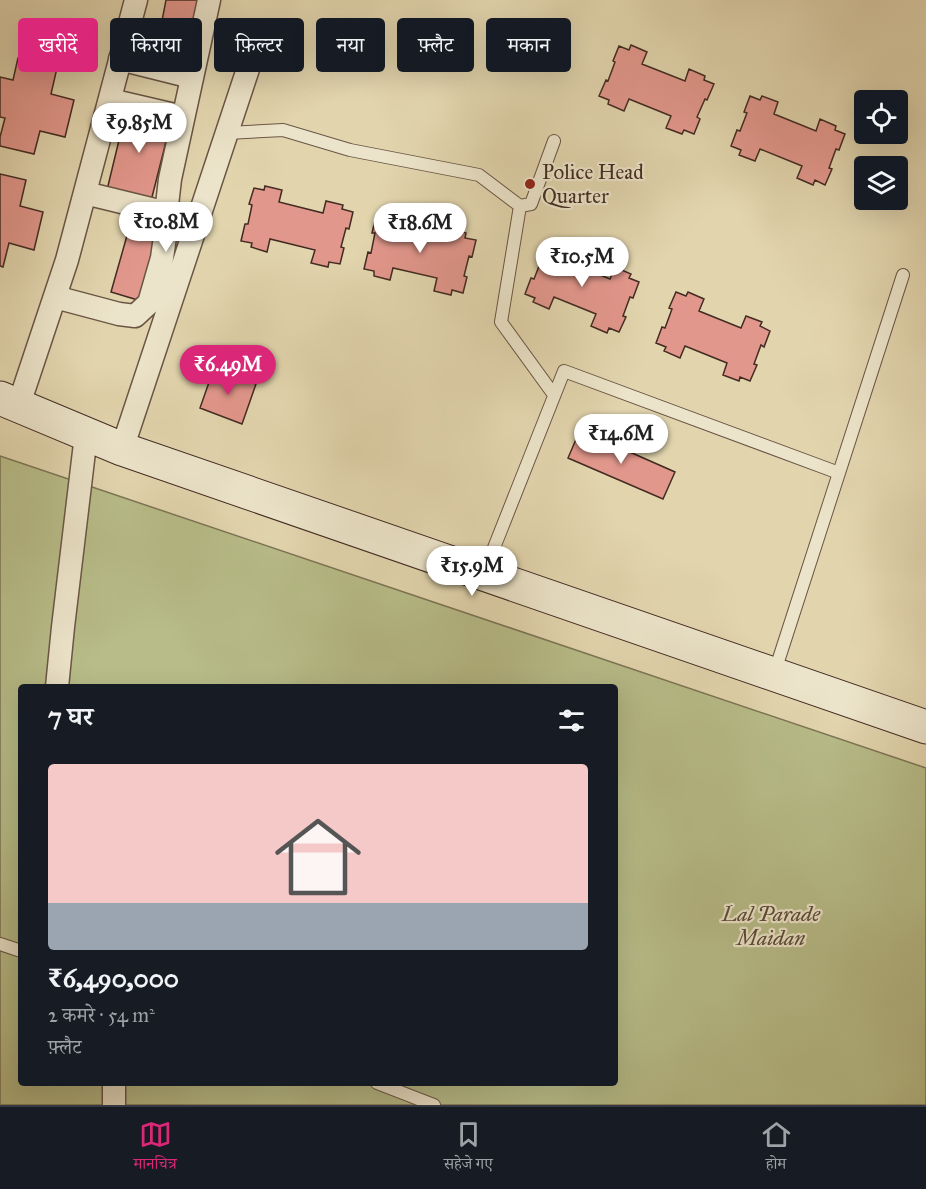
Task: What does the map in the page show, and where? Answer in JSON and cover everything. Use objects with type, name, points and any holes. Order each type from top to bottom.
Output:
[{"type":"main road","points":[[0,425],[11,424],[15,397],[86,435],[122,449],[926,727]]},
{"type":"street","points":[[131,18],[136,0]]},
{"type":"street","points":[[55,297],[135,316],[149,303],[162,258],[170,179],[209,0]]},
{"type":"street","points":[[15,397],[55,297],[67,260],[117,72]]},
{"type":"street","points":[[172,72],[192,77]]},
{"type":"street","points":[[122,449],[247,72]]},
{"type":"street","points":[[110,100],[183,117]]},
{"type":"street","points":[[85,193],[167,213]]},
{"type":"street","points":[[57,684],[86,435]]},
{"type":"street","points":[[114,1086],[114,1105]]},
{"type":"lane","points":[[227,133],[283,130],[350,150],[479,176],[520,206],[531,204],[554,141]]},
{"type":"lane","points":[[520,206],[501,322],[554,395]]},
{"type":"lane","points":[[774,675],[903,274]]},
{"type":"lane","points":[[483,574],[564,371],[839,473]]},
{"type":"lane","points":[[0,944],[18,950]]},
{"type":"lane","points":[[385,1086],[434,1105]]},
{"type":"green space","name":"Lal Parade Maidan","points":[[0,456],[926,768],[926,1105],[0,1105]]},
{"type":"building","points":[[166,0],[198,0],[194,18],[163,18]]},
{"type":"building","points":[[631,45],[647,52],[642,64],[685,81],[689,69],[705,76],[704,80],[714,84],[697,117],[700,119],[694,134],[684,130],[682,134],[666,128],[671,116],[629,99],[624,111],[608,104],[609,100],[599,96],[606,80],[608,81],[619,46],[629,50]]},
{"type":"building","points":[[18,58],[18,72],[56,72],[51,94],[74,100],[65,137],[40,131],[34,154],[0,146],[5,118],[0,117],[0,77],[13,80]]},
{"type":"building","points":[[750,96],[760,100],[762,96],[778,102],[774,114],[816,131],[820,119],[836,126],[835,130],[845,134],[839,150],[836,149],[829,168],[832,169],[825,185],[815,180],[813,185],[797,178],[802,166],[760,149],[755,161],[739,155],[741,150],[731,146],[747,113],[744,112]]},
{"type":"building","points":[[127,107],[172,118],[151,201],[107,190]]},
{"type":"building","points":[[0,174],[26,180],[20,206],[43,212],[34,250],[9,243],[3,267],[0,266]]},
{"type":"building","points":[[265,186],[282,190],[279,202],[323,213],[326,201],[343,205],[342,209],[353,212],[341,247],[344,248],[340,264],[329,262],[328,267],[311,263],[315,250],[270,239],[267,252],[251,247],[252,243],[241,241],[245,224],[248,224],[252,205],[249,204],[254,188],[264,190]]},
{"type":"building","points":[[388,214],[405,218],[402,231],[446,241],[449,229],[466,233],[465,238],[476,240],[464,276],[467,277],[463,293],[452,290],[451,295],[434,291],[437,278],[393,268],[390,280],[374,276],[374,271],[364,269],[368,252],[371,253],[376,216],[387,219]]},
{"type":"building","points":[[132,218],[162,226],[141,301],[111,292]]},
{"type":"building","points":[[557,243],[573,250],[568,262],[610,279],[615,267],[631,274],[629,278],[639,282],[633,298],[630,297],[623,316],[626,317],[619,332],[609,328],[607,333],[591,326],[596,314],[554,297],[549,309],[533,302],[535,298],[525,294],[531,278],[534,279],[541,261],[538,259],[545,244],[555,248]]},
{"type":"building","points":[[676,292],[686,296],[688,292],[704,299],[699,311],[741,328],[746,316],[762,322],[760,326],[770,331],[764,347],[761,345],[754,364],[757,365],[750,381],[740,377],[739,381],[723,375],[727,363],[685,346],[680,358],[664,351],[666,347],[656,343],[662,327],[665,328],[672,309],[669,308]]},
{"type":"building","points":[[214,368],[256,384],[242,424],[200,408]]},
{"type":"building","points":[[580,430],[675,472],[663,499],[568,458]]},
{"type":"place","name":"Police Head Quarter","points":[[530,184]]}]
